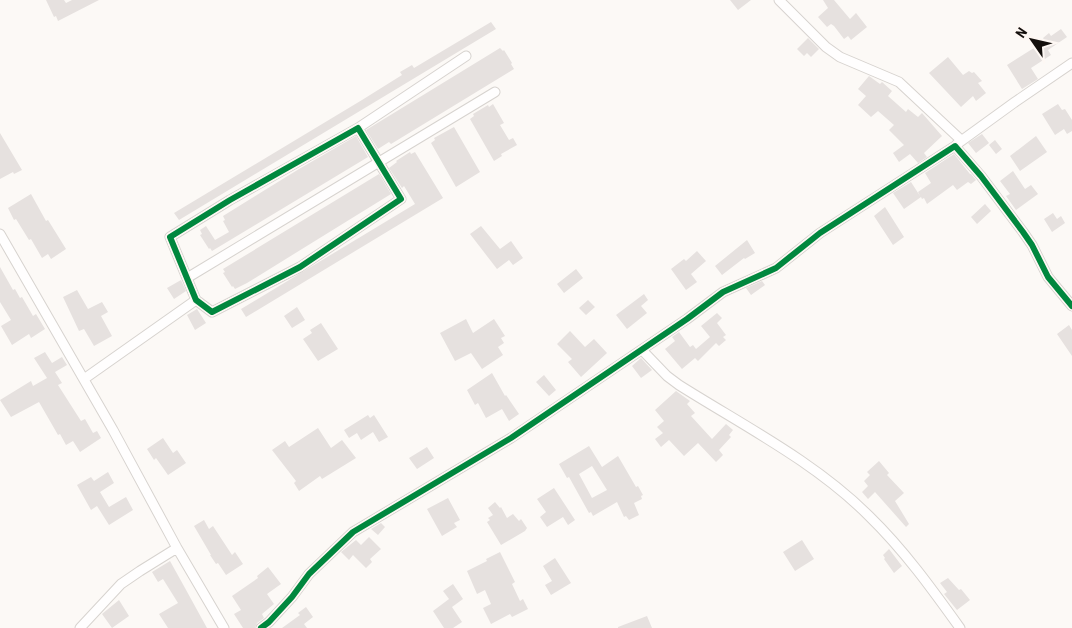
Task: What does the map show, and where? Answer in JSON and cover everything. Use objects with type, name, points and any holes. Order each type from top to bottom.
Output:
[{"type":"street","points":[[779,0],[826,47],[840,57],[899,82],[958,143],[1032,245],[1048,277],[1072,306]]},
{"type":"street","points":[[358,128],[401,199],[300,267],[212,312],[196,300],[170,237],[230,200],[358,128],[466,56]]},
{"type":"street","points":[[261,628],[292,597],[309,574],[353,532],[511,438],[642,350],[723,292],[776,268],[813,239],[958,143],[1072,63]]},
{"type":"street","points":[[187,278],[495,92]]},
{"type":"street","points":[[0,234],[224,628]]},
{"type":"street","points":[[84,379],[196,300]]},
{"type":"street","points":[[642,350],[667,376],[679,385],[800,461],[869,515],[898,546],[960,628]]},
{"type":"street","points":[[80,628],[121,584],[140,570],[177,548]]},
{"type":"building","points":[[46,0],[64,0],[66,3],[72,0],[99,0],[58,21]]},
{"type":"building","points":[[730,0],[751,0],[738,10]]},
{"type":"building","points":[[823,0],[834,0],[850,19],[856,13],[867,27],[851,40],[848,36],[844,39],[834,26],[831,24],[827,27],[818,17],[828,8]]},
{"type":"building","points":[[491,22],[496,29],[179,220],[174,213],[362,100],[402,75],[400,72],[412,65],[414,68]]},
{"type":"building","points":[[1061,29],[1067,37],[1048,50],[1051,55],[1031,68],[1038,79],[1022,89],[1007,65],[1045,41],[1043,38],[1049,33],[1051,36]]},
{"type":"building","points":[[808,38],[819,49],[811,57],[807,53],[804,56],[797,49]]},
{"type":"building","points":[[500,48],[504,50],[514,69],[391,144],[389,142],[378,149],[366,130]]},
{"type":"building","points":[[948,57],[963,75],[969,71],[974,72],[982,81],[978,83],[986,93],[976,101],[973,96],[961,107],[929,73]]},
{"type":"building","points":[[869,76],[880,84],[882,82],[892,91],[888,96],[906,112],[908,109],[918,117],[922,113],[942,136],[924,153],[927,157],[918,163],[910,154],[899,162],[893,153],[904,145],[889,130],[894,125],[878,111],[871,117],[858,105],[866,96],[858,89]]},
{"type":"building","points":[[493,104],[504,123],[500,125],[509,140],[513,138],[517,145],[501,154],[502,156],[494,161],[470,119],[474,116],[473,114]]},
{"type":"building","points":[[1058,104],[1062,110],[1065,109],[1072,120],[1072,131],[1067,134],[1064,129],[1055,135],[1042,114]]},
{"type":"building","points":[[454,127],[480,172],[456,187],[431,143],[435,140],[434,138]]},
{"type":"building","points":[[0,133],[22,170],[14,174],[13,172],[0,179]]},
{"type":"building","points":[[982,134],[989,143],[976,153],[968,143]]},
{"type":"building","points":[[356,136],[368,157],[212,251],[209,249],[200,235],[202,234],[200,230],[206,226],[215,240],[229,232],[223,221],[225,220],[223,216]]},
{"type":"building","points":[[1036,136],[1047,152],[1020,171],[1010,156]]},
{"type":"building","points":[[995,140],[1002,149],[996,154],[989,145]]},
{"type":"building","points":[[410,152],[411,154],[415,152],[443,198],[246,317],[241,309],[415,204],[404,186],[402,188],[389,168]]},
{"type":"building","points":[[954,154],[976,180],[971,184],[968,182],[957,190],[953,185],[927,204],[924,198],[922,199],[921,197],[904,209],[893,193],[911,182],[920,196],[918,192],[931,183],[925,173]]},
{"type":"building","points":[[1013,171],[1025,189],[1031,185],[1038,194],[1016,210],[1006,196],[1010,194],[1000,181]]},
{"type":"building","points":[[379,174],[391,194],[247,283],[235,289],[232,287],[223,273],[225,272],[223,269]]},
{"type":"building","points":[[31,194],[46,221],[48,220],[66,249],[51,259],[48,254],[42,258],[31,239],[29,240],[16,219],[14,220],[8,208]]},
{"type":"building","points":[[985,204],[991,211],[977,224],[971,217]]},
{"type":"building","points":[[885,207],[904,237],[893,245],[874,216]]},
{"type":"building","points":[[1053,213],[1057,219],[1061,216],[1065,223],[1052,232],[1044,219]]},
{"type":"building","points":[[481,226],[500,249],[511,241],[523,258],[513,265],[509,260],[497,269],[470,234]]},
{"type":"building","points":[[747,240],[755,253],[744,258],[722,275],[715,266]]},
{"type":"building","points":[[697,251],[706,261],[691,274],[697,282],[686,290],[671,269],[684,259],[686,261]]},
{"type":"building","points":[[0,267],[13,290],[15,289],[20,298],[22,297],[33,316],[36,314],[45,329],[31,338],[29,334],[12,345],[1,326],[11,320],[0,302]]},
{"type":"building","points":[[576,269],[583,278],[564,293],[557,284]]},
{"type":"building","points":[[181,280],[186,291],[174,299],[167,288]]},
{"type":"building","points":[[762,281],[765,285],[751,295],[746,288]]},
{"type":"building","points":[[77,290],[88,309],[102,302],[108,312],[101,316],[112,336],[94,346],[84,329],[79,331],[63,297]]},
{"type":"building","points":[[644,294],[648,300],[641,306],[647,313],[627,329],[616,315]]},
{"type":"building","points":[[588,300],[595,307],[586,315],[579,308]]},
{"type":"building","points":[[297,307],[305,320],[292,328],[284,316]]},
{"type":"building","points":[[197,309],[206,323],[195,330],[187,315]]},
{"type":"building","points":[[717,313],[722,318],[717,323],[726,335],[723,337],[726,340],[719,346],[716,343],[698,361],[695,358],[682,369],[665,349],[675,341],[672,337],[679,332],[690,347],[693,345],[696,349],[710,337],[701,326]]},
{"type":"building","points":[[466,319],[473,333],[494,319],[505,336],[501,338],[504,343],[498,347],[503,355],[482,369],[471,353],[455,361],[440,333]]},
{"type":"building","points":[[321,323],[338,349],[318,361],[303,339],[312,333],[310,330]]},
{"type":"building","points":[[1069,325],[1072,330],[1072,356],[1057,334]]},
{"type":"building","points":[[570,331],[585,347],[594,339],[607,353],[581,377],[568,362],[572,359],[557,344]]},
{"type":"building","points":[[45,352],[52,363],[62,357],[67,365],[55,372],[62,383],[58,385],[81,421],[85,419],[93,433],[97,431],[101,438],[80,452],[73,441],[66,445],[39,402],[11,417],[0,400],[31,381],[33,386],[47,378],[34,358]]},
{"type":"building","points":[[641,358],[652,370],[641,378],[632,366]]},
{"type":"building","points":[[492,373],[505,396],[519,414],[509,421],[502,409],[486,418],[478,403],[475,405],[467,390]]},
{"type":"building","points":[[544,375],[556,390],[549,396],[536,382]]},
{"type":"building","points":[[676,391],[690,401],[687,404],[695,413],[691,416],[712,439],[726,424],[733,430],[729,435],[731,437],[719,450],[723,455],[716,462],[698,443],[684,456],[669,440],[661,447],[655,439],[663,433],[657,427],[664,421],[655,410]]},
{"type":"building","points":[[368,415],[370,418],[374,415],[388,437],[379,442],[373,432],[361,440],[357,433],[349,438],[344,430]]},
{"type":"building","points":[[318,428],[331,448],[342,440],[356,458],[322,479],[320,476],[299,491],[294,483],[296,481],[272,450],[285,441],[289,447]]},
{"type":"building","points":[[163,438],[173,453],[177,450],[186,463],[168,475],[147,449]]},
{"type":"building","points":[[589,446],[602,467],[618,456],[636,487],[638,486],[643,495],[641,496],[642,499],[634,503],[639,515],[629,520],[626,516],[624,517],[617,502],[593,516],[591,512],[589,513],[569,477],[567,478],[559,464]],"holes":[[[592,466],[607,490],[592,498],[579,474]]]},
{"type":"building","points":[[427,447],[434,458],[417,469],[409,458]]},
{"type":"building","points":[[879,461],[889,473],[887,475],[904,493],[895,501],[909,524],[906,527],[875,492],[868,499],[862,492],[868,486],[864,481],[870,475],[867,472]]},
{"type":"building","points":[[108,472],[114,483],[100,492],[109,507],[126,497],[133,510],[109,525],[97,506],[91,510],[77,485],[91,477],[94,481]]},
{"type":"building","points":[[554,488],[575,520],[568,525],[563,517],[547,527],[540,517],[546,512],[537,499]]},
{"type":"building","points":[[448,498],[460,520],[454,523],[457,527],[442,536],[427,509]]},
{"type":"building","points":[[495,502],[501,507],[507,518],[513,514],[519,521],[521,519],[527,528],[501,545],[487,522],[490,520],[488,518],[493,515],[488,508]]},
{"type":"building","points":[[204,520],[209,529],[213,526],[232,555],[235,552],[243,564],[226,575],[210,555],[194,526]]},
{"type":"building","points":[[381,523],[385,527],[378,535],[371,529]]},
{"type":"building","points":[[369,537],[381,549],[370,559],[372,562],[366,568],[353,555],[349,560],[341,552],[356,540],[361,545]]},
{"type":"building","points":[[802,540],[814,559],[795,571],[783,552]]},
{"type":"building","points":[[889,549],[902,566],[894,573],[883,555]]},
{"type":"building","points":[[500,552],[515,582],[512,584],[520,601],[523,599],[528,609],[512,617],[510,614],[491,624],[483,608],[491,604],[485,590],[477,594],[467,571]]},
{"type":"building","points":[[555,558],[571,583],[551,595],[545,585],[552,581],[543,566]]},
{"type":"building","points":[[170,561],[207,628],[168,628],[159,614],[178,603],[163,579],[158,582],[152,572]]},
{"type":"building","points":[[268,567],[281,584],[267,594],[274,604],[262,614],[264,618],[257,623],[255,628],[243,628],[234,614],[241,610],[232,596],[258,578],[257,576]]},
{"type":"building","points":[[948,578],[970,600],[957,610],[944,594],[947,592],[940,583]]},
{"type":"building","points":[[453,584],[463,599],[452,607],[462,622],[453,628],[444,628],[433,611],[449,599],[443,591]]},
{"type":"building","points":[[119,600],[129,616],[112,628],[102,614]]},
{"type":"building","points":[[306,607],[313,617],[304,624],[307,628],[282,628],[300,615],[298,613]]},
{"type":"building","points":[[647,616],[652,628],[618,628],[618,627]]},
{"type":"cycle path","points":[[358,128],[401,199],[300,267],[212,312],[196,300],[170,237],[230,200],[358,128]]},
{"type":"cycle path","points":[[261,628],[292,597],[309,574],[353,532],[511,438],[687,319],[723,292],[776,268],[820,233],[955,146],[981,176],[1023,232],[1032,245],[1048,277],[1072,306]]}]
